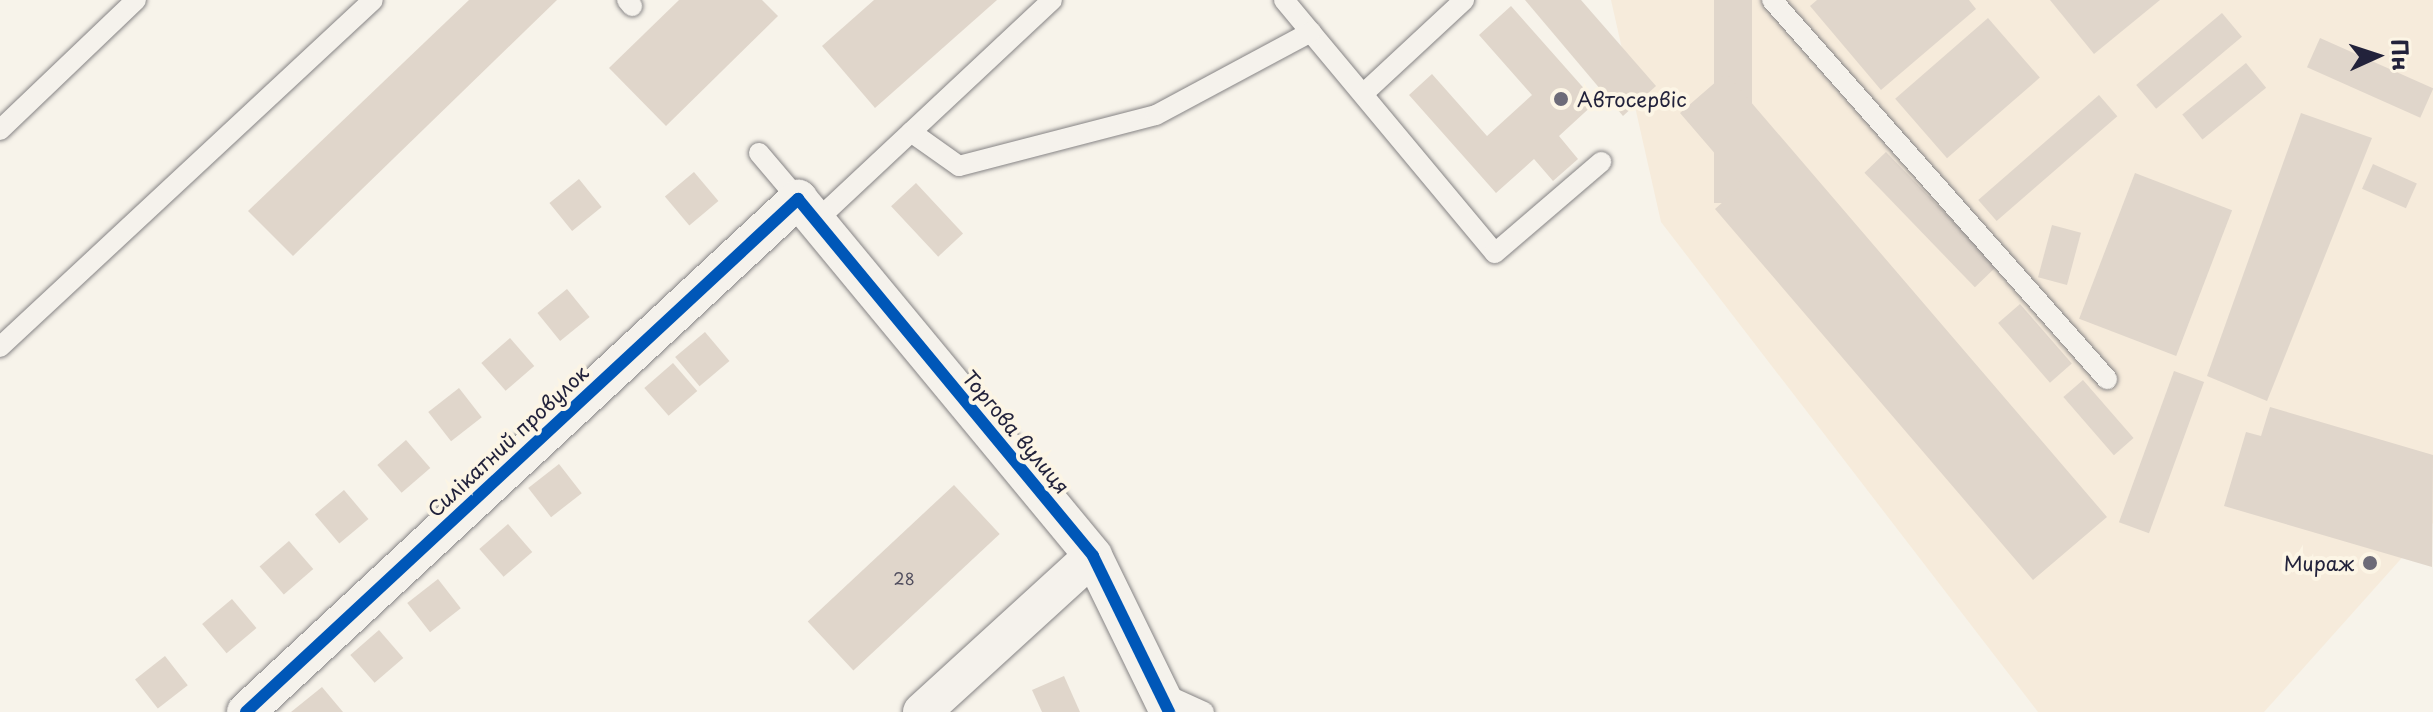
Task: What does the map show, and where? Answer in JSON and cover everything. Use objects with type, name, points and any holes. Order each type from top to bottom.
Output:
[{"type":"street","name":"Торгова вулиця","points":[[807,210],[1093,556],[1164,701]]},
{"type":"street","name":"Силікатний провулок","points":[[246,712],[807,210]]},
{"type":"street","points":[[922,712],[1093,556]]},
{"type":"lane","points":[[0,130],[136,0]]},
{"type":"lane","points":[[0,347],[373,0]]},
{"type":"lane","points":[[759,153],[807,210],[911,132],[1052,0]]},
{"type":"lane","points":[[1284,0],[1495,253],[1601,162]]},
{"type":"lane","points":[[1363,94],[1464,0]]},
{"type":"lane","points":[[1772,0],[2107,379]]},
{"type":"lane","points":[[911,132],[959,166],[1156,115],[1311,32]]},
{"type":"lane","points":[[1164,701],[1204,712]]},
{"type":"shaded area","points":[[1611,0],[2433,0],[2433,523],[2264,712],[2038,712],[1661,222]]},
{"type":"building","points":[[469,0],[557,0],[293,256],[248,211]]},
{"type":"building","points":[[679,0],[762,0],[778,16],[666,126],[609,68]]},
{"type":"building","points":[[874,0],[997,0],[875,108],[822,46]]},
{"type":"building","points":[[1525,0],[1581,0],[1656,86],[1623,116]]},
{"type":"building","points":[[1714,0],[1752,0],[1752,203],[1714,203]]},
{"type":"building","points":[[1817,0],[1969,0],[1976,9],[1881,90],[1810,6]]},
{"type":"building","points":[[2050,0],[2160,0],[2094,54]]},
{"type":"building","name":"Автосервіс","points":[[1511,6],[1596,102],[1559,136],[1578,159],[1553,181],[1534,159],[1496,193],[1409,95],[1432,74],[1487,136],[1532,95],[1479,35]]},
{"type":"building","points":[[2222,13],[2242,37],[2156,109],[2136,85]]},
{"type":"building","points":[[1988,18],[2040,78],[1947,158],[1895,99]]},
{"type":"building","points":[[2320,38],[2433,88],[2420,118],[2307,67]]},
{"type":"building","points":[[2246,63],[2266,88],[2202,139],[2182,115]]},
{"type":"building","points":[[1726,73],[2107,517],[2033,580],[1715,209],[1742,185],[1680,113]]},
{"type":"building","points":[[2099,95],[2117,116],[1997,221],[1978,200]]},
{"type":"building","points":[[2301,113],[2372,138],[2267,401],[2207,376]]},
{"type":"building","points":[[1886,152],[1996,266],[1975,287],[1864,173]]},
{"type":"building","points":[[2373,164],[2417,184],[2406,208],[2362,189]]},
{"type":"building","points":[[694,172],[718,201],[689,226],[665,196]]},
{"type":"building","points":[[2135,173],[2232,210],[2176,356],[2079,319]]},
{"type":"building","points":[[579,179],[602,207],[572,231],[549,203]]},
{"type":"building","points":[[916,183],[963,233],[938,257],[891,206]]},
{"type":"building","points":[[2052,225],[2081,233],[2067,285],[2038,277]]},
{"type":"building","points":[[567,289],[590,317],[560,341],[537,313]]},
{"type":"building","points":[[2020,304],[2072,364],[2050,383],[1998,323]]},
{"type":"building","points":[[705,332],[729,361],[700,386],[675,357]]},
{"type":"building","points":[[510,338],[534,366],[506,391],[481,363]]},
{"type":"building","points":[[673,363],[697,391],[669,416],[644,388]]},
{"type":"building","points":[[2174,371],[2204,382],[2149,533],[2119,522]]},
{"type":"building","points":[[2083,380],[2134,438],[2114,455],[2063,397]]},
{"type":"building","points":[[459,388],[482,417],[451,441],[428,412]]},
{"type":"building","points":[[2270,407],[2433,455],[2432,567],[2224,506],[2246,432],[2261,436]]},
{"type":"building","points":[[406,440],[430,468],[402,493],[377,465]]},
{"type":"building","points":[[559,464],[582,493],[551,517],[528,488]]},
{"type":"building","points":[[954,485],[1000,534],[853,670],[808,621]]},
{"type":"building","points":[[344,490],[368,519],[339,544],[315,514]]},
{"type":"building","points":[[508,524],[532,552],[504,577],[479,549]]},
{"type":"building","points":[[289,541],[313,569],[284,595],[260,567]]},
{"type":"building","points":[[438,579],[461,608],[430,632],[407,603]]},
{"type":"building","points":[[232,599],[256,628],[227,653],[202,624]]},
{"type":"building","points":[[379,630],[403,658],[375,683],[350,655]]},
{"type":"building","points":[[165,656],[188,685],[158,709],[135,679]]},
{"type":"building","points":[[1064,676],[1080,712],[1042,712],[1032,690]]},
{"type":"building","points":[[322,687],[343,712],[291,712]]},
{"type":"cycle path","points":[[246,712],[798,199],[1093,556],[1169,712]]},
{"type":"place","name":"Автосервіс","points":[[1561,99]]},
{"type":"place","name":"Мираж","points":[[2370,563]]}]
